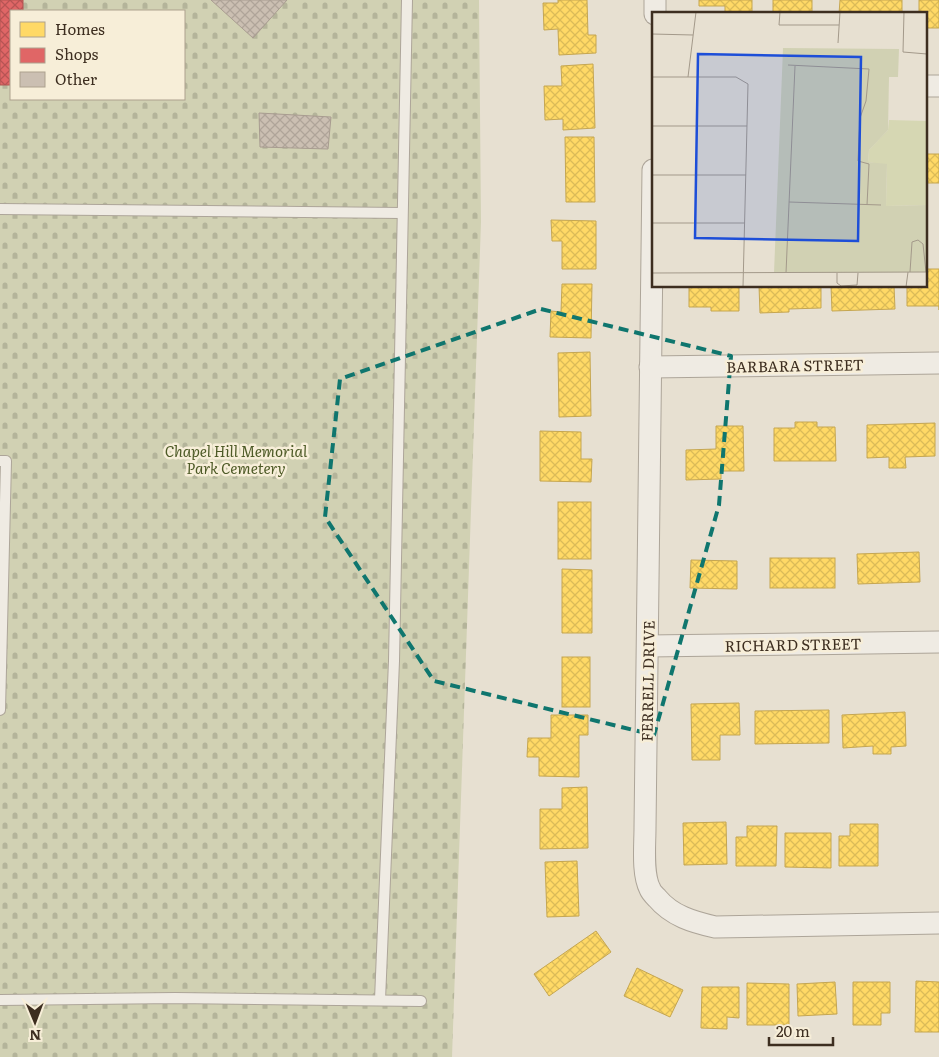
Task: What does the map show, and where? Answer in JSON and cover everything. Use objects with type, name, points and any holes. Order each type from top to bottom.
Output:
[{"type":"street","points":[[926,86],[939,86]]},
{"type":"street","name":"FERRELL DRIVE","points":[[652,236],[645,860],[650,890],[664,906],[675,914],[715,927],[939,923]]},
{"type":"street","name":"BARBARA STREET","points":[[650,367],[939,363]]},
{"type":"street","name":"RICHARD STREET","points":[[648,646],[939,642]]},
{"type":"lane","points":[[380,1000],[394,661],[407,0]]},
{"type":"lane","points":[[0,209],[402,213]]},
{"type":"lane","points":[[0,461],[6,461],[0,710]]},
{"type":"lane","points":[[0,1000],[175,998],[420,1001]]},
{"type":"highlighted area","points":[[541,309],[731,356],[719,505],[654,735],[434,681],[325,517],[340,379]]},
{"type":"green space","name":"Chapel Hill Memorial Park Cemetery","points":[[0,0],[479,0],[481,222],[452,1057],[0,1057]]},
{"type":"building: Homes","points":[[558,0],[587,0],[588,35],[596,35],[596,53],[559,55],[558,29],[544,30],[543,3],[558,3]]},
{"type":"building: Homes","points":[[699,0],[752,0],[752,12],[725,12],[725,6],[699,6]]},
{"type":"building: Homes","points":[[773,0],[812,0],[812,12],[773,12]]},
{"type":"building: Homes","points":[[840,0],[902,0],[902,12],[839,12]]},
{"type":"building: Homes","points":[[919,0],[939,0],[939,28],[926,28],[926,12],[919,12]]},
{"type":"building: Homes","points":[[593,64],[595,128],[563,130],[563,119],[545,120],[544,86],[562,86],[561,66]]},
{"type":"building: Homes","points":[[565,137],[594,137],[595,202],[566,202]]},
{"type":"building: Homes","points":[[926,154],[939,154],[939,183],[926,183]]},
{"type":"building: Homes","points":[[551,220],[596,221],[596,269],[562,269],[562,241],[552,241]]},
{"type":"building: Homes","points":[[926,269],[939,269],[939,306],[907,306],[907,288],[926,288]]},
{"type":"building: Homes","points":[[562,284],[592,284],[591,338],[550,337],[551,311],[561,312]]},
{"type":"building: Homes","points":[[689,288],[739,288],[739,311],[711,311],[711,307],[689,307]]},
{"type":"building: Homes","points":[[759,288],[821,288],[821,308],[789,309],[789,312],[760,313]]},
{"type":"building: Homes","points":[[831,288],[894,288],[895,309],[832,311]]},
{"type":"building: Homes","points":[[590,352],[591,416],[559,417],[558,353]]},
{"type":"building: Homes","points":[[795,422],[817,422],[817,427],[835,427],[836,461],[774,461],[774,428],[795,428]]},
{"type":"building: Homes","points":[[935,423],[935,456],[905,457],[906,468],[889,468],[889,457],[867,458],[867,425]]},
{"type":"building: Homes","points":[[716,426],[743,426],[744,471],[721,471],[721,479],[686,480],[686,450],[716,449]]},
{"type":"building: Homes","points":[[540,431],[581,432],[581,459],[592,459],[591,482],[540,481]]},
{"type":"building: Homes","points":[[558,502],[591,502],[591,559],[558,559]]},
{"type":"building: Homes","points":[[919,552],[920,582],[858,584],[857,554]]},
{"type":"building: Homes","points":[[770,558],[835,558],[835,588],[770,588]]},
{"type":"building: Homes","points":[[691,560],[737,561],[737,589],[690,588]]},
{"type":"building: Homes","points":[[562,569],[592,570],[592,633],[562,633]]},
{"type":"building: Homes","points":[[562,657],[590,657],[590,707],[562,707]]},
{"type":"building: Homes","points":[[739,703],[740,735],[720,735],[720,760],[692,760],[691,704]]},
{"type":"building: Homes","points":[[829,710],[829,743],[755,744],[755,711]]},
{"type":"building: Homes","points":[[905,712],[906,746],[891,747],[891,754],[873,754],[873,746],[843,748],[842,715]]},
{"type":"building: Homes","points":[[551,715],[588,715],[588,735],[579,735],[579,777],[539,776],[539,757],[527,757],[528,738],[551,738]]},
{"type":"building: Homes","points":[[587,787],[588,848],[540,849],[540,809],[562,809],[562,788]]},
{"type":"building: Homes","points":[[726,822],[727,864],[684,865],[683,823]]},
{"type":"building: Homes","points":[[850,824],[878,824],[878,866],[839,866],[839,836],[850,836]]},
{"type":"building: Homes","points":[[747,826],[777,826],[776,866],[736,866],[736,837],[747,837]]},
{"type":"building: Homes","points":[[785,833],[831,833],[831,868],[785,867]]},
{"type":"building: Homes","points":[[577,861],[579,916],[547,917],[545,862]]},
{"type":"building: Homes","points":[[596,931],[611,952],[549,996],[534,974]]},
{"type":"building: Homes","points":[[637,968],[683,990],[670,1017],[624,996]]},
{"type":"building: Homes","points":[[916,981],[939,982],[939,1032],[915,1032]]},
{"type":"building: Homes","points":[[835,982],[837,1014],[798,1016],[797,984]]},
{"type":"building: Homes","points":[[853,982],[890,982],[890,1013],[881,1013],[881,1025],[853,1025]]},
{"type":"building: Homes","points":[[747,983],[789,984],[789,1025],[747,1025]]},
{"type":"building: Homes","points":[[702,987],[739,987],[739,1018],[727,1017],[727,1029],[701,1028]]},
{"type":"building: Shops","points":[[0,0],[23,0],[23,10],[10,10],[10,85],[0,85]]},
{"type":"building: Other","points":[[211,0],[287,0],[253,38]]},
{"type":"building: Other","points":[[259,113],[331,117],[328,149],[260,147]]}]
